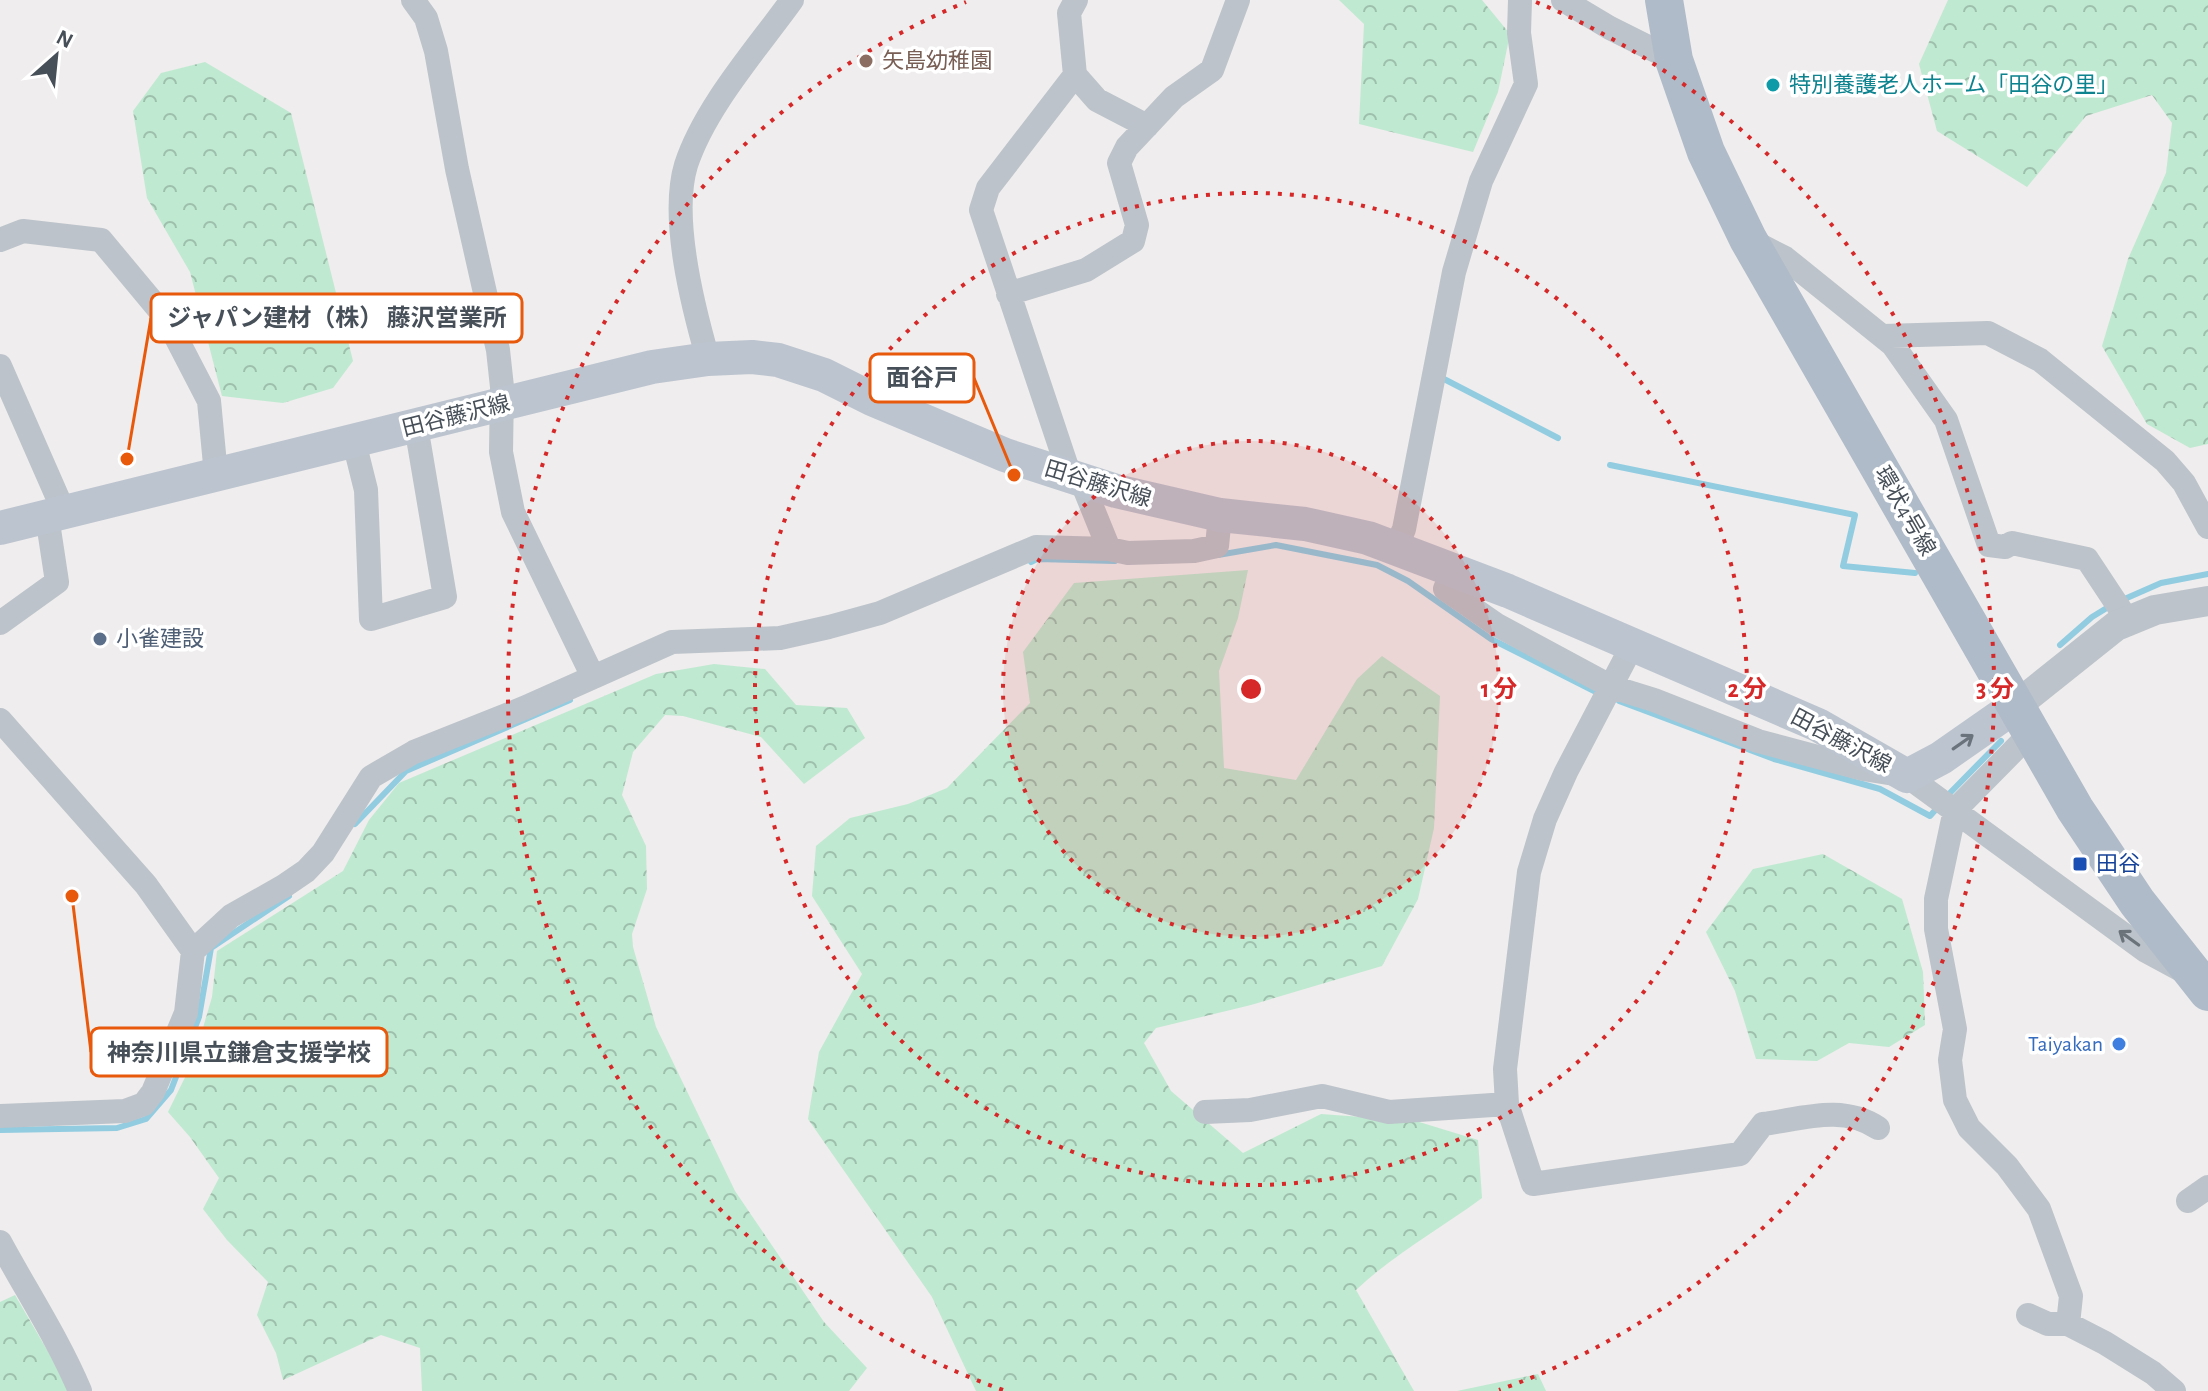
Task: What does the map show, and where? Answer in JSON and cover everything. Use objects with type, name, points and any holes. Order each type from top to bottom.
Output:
[{"type":"main road","name":"環状4号線","points":[[1664,0],[1674,60],[1706,152],[1748,239],[2075,809],[2137,902],[2202,985]]},
{"type":"main road","name":"田谷藤沢線","points":[[0,528],[597,379],[708,359],[752,357],[804,367],[929,424],[1005,455],[1076,478],[1161,503],[1220,515],[1331,528],[1396,548],[1633,644],[1818,725],[1907,776],[2025,718]]},
{"type":"street","points":[[413,0],[426,18],[436,51],[457,169],[498,350],[502,404],[501,452],[513,512],[593,677]]},
{"type":"street","points":[[708,359],[690,298],[681,201],[686,167],[700,132],[720,100],[792,0]]},
{"type":"street","points":[[1076,0],[1069,13],[1075,75],[1097,100],[1147,126]]},
{"type":"street","points":[[1008,294],[1086,270],[1133,241],[1137,225],[1119,163],[1127,147],[1174,97],[1212,70],[1238,0]]},
{"type":"street","points":[[1396,548],[1404,529],[1454,272],[1481,181],[1526,84],[1519,33],[1520,0]]},
{"type":"street","points":[[1563,0],[1674,60]]},
{"type":"street","points":[[1075,75],[988,188],[981,210],[1008,294],[1076,478],[1109,549]]},
{"type":"street","points":[[0,240],[23,231],[101,240],[166,318],[209,401],[216,475]]},
{"type":"street","points":[[1748,239],[1785,258],[1893,345],[1946,420],[1989,545],[2005,547],[2012,543],[2087,559],[2120,608],[2116,626],[2081,652],[1948,805],[1936,899],[1936,929],[1955,1029],[1950,1060],[1955,1100],[1969,1128],[2007,1166],[2039,1209],[2071,1296],[2068,1324]]},
{"type":"street","points":[[1883,336],[1988,333],[2003,338],[2040,360],[2165,461],[2184,483],[2208,527]]},
{"type":"street","points":[[0,366],[55,514],[57,582],[0,623]]},
{"type":"street","points":[[354,442],[366,490],[371,619],[445,597],[416,426]]},
{"type":"street","points":[[0,1116],[125,1111],[144,1104],[153,1092],[186,1013],[193,951],[231,916],[306,871],[323,853],[371,777],[414,752],[524,708],[672,642],[780,638],[880,613],[1036,547],[1109,549],[1128,553],[1194,551],[1217,546],[1220,515]]},
{"type":"street","points":[[1453,570],[1445,589],[1497,625],[1609,693],[1654,700],[1758,741],[1863,769],[1907,776],[2146,951],[2202,985]]},
{"type":"street","points":[[2120,608],[2155,610],[2208,601]]},
{"type":"street","points":[[1633,644],[1566,772],[1545,819],[1529,872],[1505,1069],[1507,1104],[1533,1184],[1740,1154],[1763,1124],[1795,1120],[1806,1115],[1851,1117],[1865,1120],[1878,1128]]},
{"type":"street","points":[[0,720],[146,885],[193,951]]},
{"type":"street","points":[[1205,1112],[1250,1110],[1322,1096],[1389,1112],[1507,1104]]},
{"type":"street","points":[[0,1242],[8,1280],[65,1355],[80,1391]]},
{"type":"street","points":[[2028,1315],[2048,1324],[2068,1324],[2105,1343],[2153,1373],[2174,1391]]},
{"type":"green space","points":[[1339,0],[1482,0],[1510,34],[1498,92],[1473,152],[1359,124],[1364,24]]},
{"type":"green space","points":[[1948,0],[2208,0],[2208,444],[2190,448],[2147,424],[2102,346],[2128,259],[2166,173],[2172,123],[2152,95],[2086,116],[2027,187],[1937,131],[1919,64]]},
{"type":"green space","points":[[205,62],[291,113],[353,361],[333,388],[283,403],[222,396],[190,272],[147,198],[133,111],[161,73]]},
{"type":"green space","points":[[1248,570],[1238,618],[1219,671],[1224,768],[1296,780],[1357,679],[1382,656],[1440,696],[1434,828],[1418,899],[1382,966],[1251,1005],[1156,1028],[1144,1043],[1171,1091],[1243,1153],[1321,1114],[1416,1121],[1478,1140],[1482,1198],[1401,1253],[1356,1290],[1414,1391],[976,1391],[932,1297],[808,1119],[819,1052],[862,974],[812,896],[816,846],[850,818],[908,804],[947,788],[1030,703],[1023,652],[1074,583]]},
{"type":"green space","points":[[714,664],[765,669],[796,705],[847,708],[865,738],[804,784],[761,737],[683,716],[665,715],[633,752],[622,795],[646,846],[647,889],[632,934],[633,947],[656,1027],[735,1191],[824,1322],[867,1368],[849,1391],[422,1391],[420,1348],[381,1335],[283,1380],[276,1353],[257,1315],[268,1282],[227,1240],[203,1209],[219,1178],[168,1112],[194,1059],[212,997],[217,951],[343,871],[369,820],[399,783],[656,674]]},
{"type":"green space","points":[[1823,854],[1902,899],[1923,972],[1925,1025],[1889,1047],[1849,1043],[1817,1061],[1756,1059],[1735,991],[1706,932],[1753,869]]},
{"type":"green space","points":[[15,1295],[71,1391],[0,1391],[0,1302]]},
{"type":"green space","points":[[1538,1374],[1546,1391],[1457,1391]]},
{"type":"waterway","points":[[1444,379],[1558,438]]},
{"type":"waterway","points":[[1610,465],[1855,515],[1843,566],[1915,573]]},
{"type":"waterway","points":[[1218,555],[1276,545],[1377,565],[1408,581],[1491,639],[1594,691]]},
{"type":"waterway","points":[[1031,562],[1037,559],[1115,561]]},
{"type":"waterway","points":[[2120,601],[2161,583],[2208,574]]},
{"type":"waterway","points":[[2060,645],[2110,606]]},
{"type":"waterway","points":[[355,824],[406,771],[570,700]]},
{"type":"waterway","points":[[1619,701],[1774,759],[1880,789],[1930,816],[1938,807]]},
{"type":"waterway","points":[[1945,798],[2001,741]]},
{"type":"waterway","points":[[0,1130],[117,1128],[146,1119],[171,1090],[199,1017],[211,948],[289,896]]},
{"type":"place","name":"矢島幼稚園","points":[[866,61]]},
{"type":"place","name":"特別養護老人ホーム「田谷の里」","points":[[1773,85]]},
{"type":"place","name":"ジャパン建材（株） 藤沢営業所","points":[[127,459]]},
{"type":"place","name":"面谷戸","points":[[1014,475]]},
{"type":"place","name":"小雀建設","points":[[100,639]]},
{"type":"place","name":"田谷","points":[[2080,864]]},
{"type":"place","name":"神奈川県立鎌倉支援学校","points":[[72,896]]},
{"type":"place","name":"Taiyakan","points":[[2119,1044]]}]
